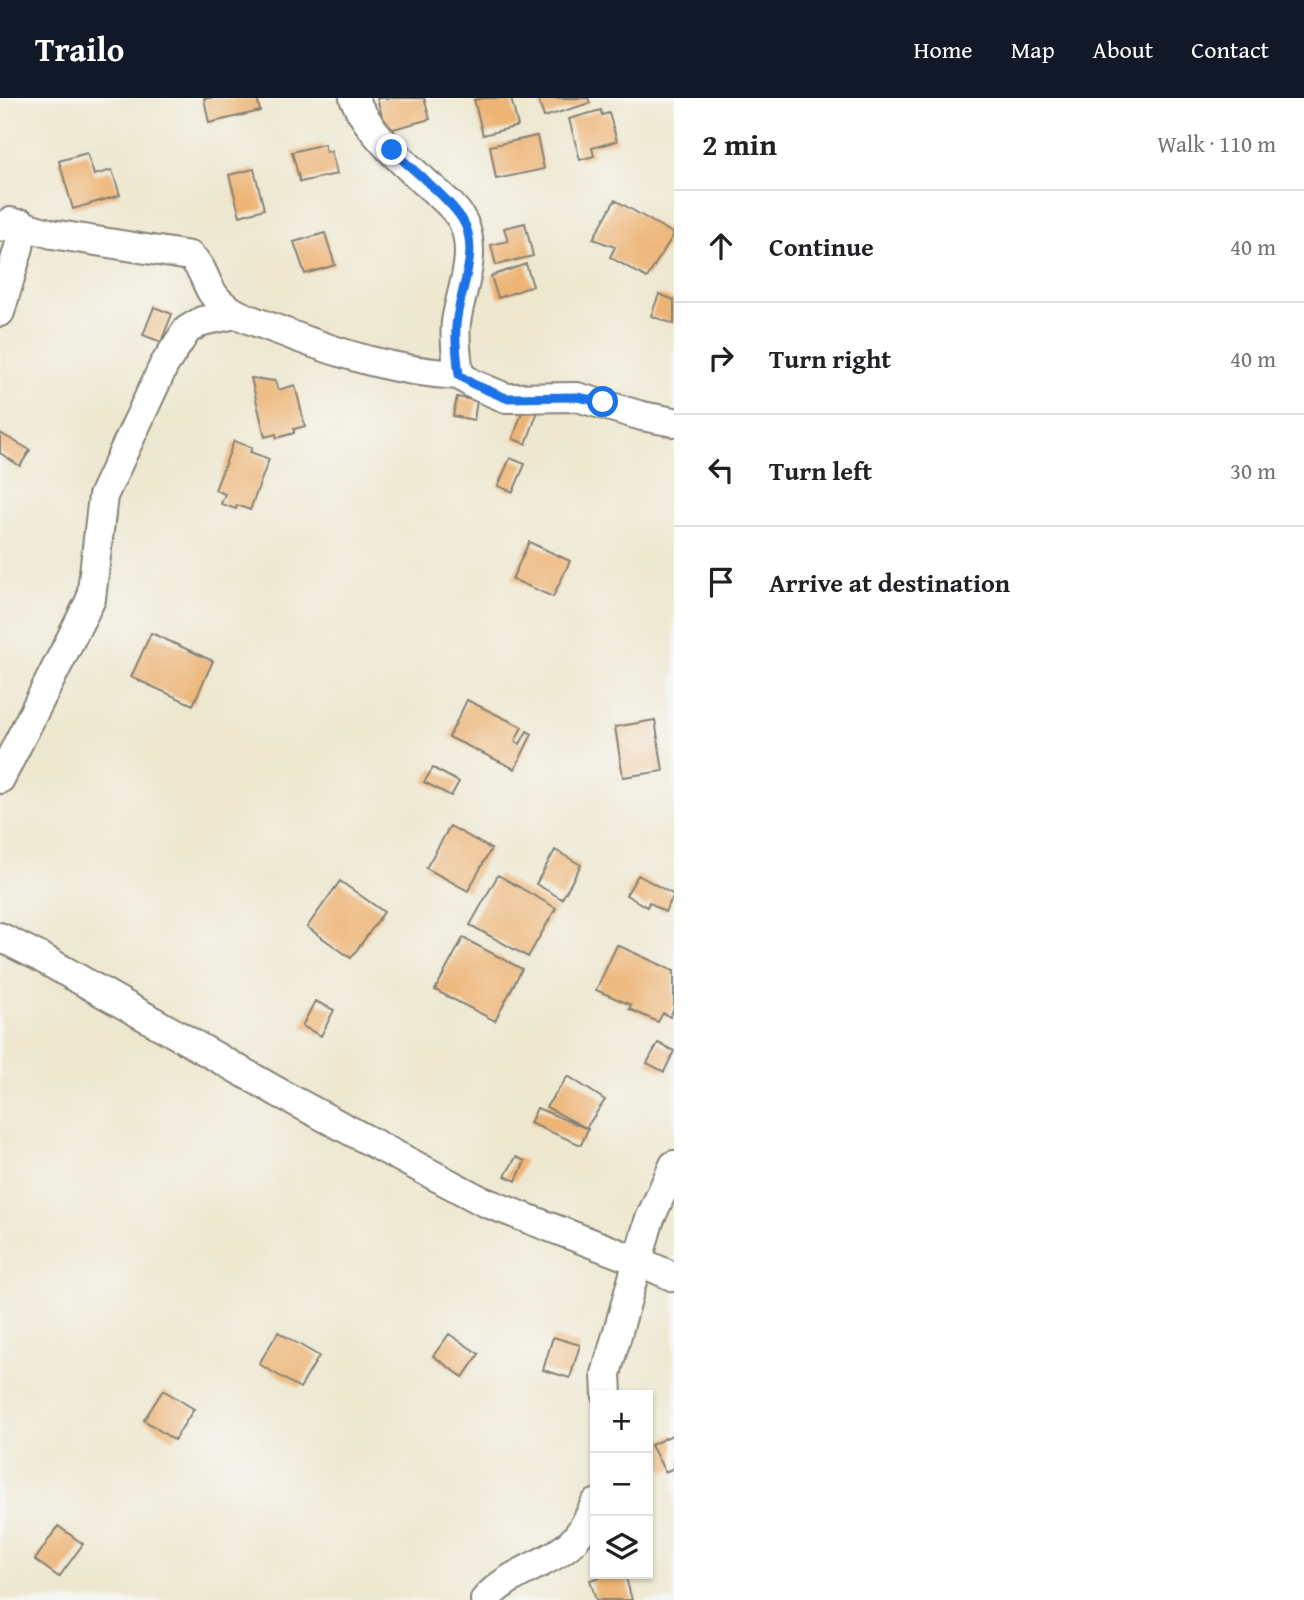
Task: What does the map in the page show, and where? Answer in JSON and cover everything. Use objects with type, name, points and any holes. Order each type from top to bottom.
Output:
[{"type":"street","points":[[354,98],[392,150],[463,220],[468,240],[468,266],[456,324],[459,375]]},
{"type":"street","points":[[0,313],[19,247],[12,226],[190,256],[200,264],[210,292],[236,314],[338,353],[370,362],[459,375],[506,398],[577,397],[642,416],[674,422]]},
{"type":"street","points":[[0,779],[91,599],[103,496],[164,365],[187,330],[202,321],[236,314]]},
{"type":"street","points":[[0,937],[470,1196],[674,1277]]},
{"type":"street","points":[[607,1390],[606,1374],[649,1221],[674,1165]]},
{"type":"street","points":[[485,1600],[513,1576],[574,1540],[590,1513]]},
{"type":"building","points":[[204,98],[257,98],[260,111],[209,123]]},
{"type":"building","points":[[377,98],[424,98],[430,119],[386,131]]},
{"type":"building","points":[[511,98],[518,126],[483,135],[474,100]]},
{"type":"building","points":[[588,98],[590,103],[544,117],[538,99]]},
{"type":"building","points":[[601,110],[602,115],[609,113],[617,141],[592,148],[594,156],[580,160],[569,119]]},
{"type":"building","points":[[537,136],[544,169],[496,179],[490,146]]},
{"type":"building","points":[[324,144],[326,152],[331,151],[337,174],[300,182],[292,152]]},
{"type":"building","points":[[87,153],[94,175],[112,170],[120,195],[73,209],[59,161]]},
{"type":"building","points":[[254,169],[264,209],[240,216],[229,175]]},
{"type":"building","points":[[615,200],[674,234],[647,278],[610,257],[615,247],[593,239]]},
{"type":"building","points":[[525,223],[533,256],[496,265],[491,245],[508,241],[504,228]]},
{"type":"building","points":[[325,233],[335,265],[305,274],[294,242]]},
{"type":"building","points":[[526,264],[533,286],[498,298],[491,276]]},
{"type":"building","points":[[659,294],[674,300],[674,324],[651,316]]},
{"type":"building","points":[[154,307],[172,314],[161,342],[143,335]]},
{"type":"building","points":[[251,378],[275,381],[278,390],[295,385],[305,426],[294,429],[294,433],[277,438],[276,434],[265,437]]},
{"type":"building","points":[[457,397],[477,401],[474,420],[453,416]]},
{"type":"building","points":[[524,406],[538,411],[526,444],[513,439]]},
{"type":"building","points":[[0,433],[30,450],[20,466],[0,453]]},
{"type":"building","points":[[234,441],[252,448],[250,452],[269,459],[250,510],[237,505],[236,509],[221,504],[225,494],[215,490]]},
{"type":"building","points":[[510,458],[525,464],[513,492],[498,486]]},
{"type":"building","points":[[529,542],[570,561],[553,597],[512,579]]},
{"type":"building","points":[[151,633],[213,661],[193,705],[131,677]]},
{"type":"building","points":[[467,700],[522,727],[515,741],[520,744],[527,731],[532,734],[515,769],[449,737]]},
{"type":"building","points":[[655,720],[663,771],[623,777],[615,727]]},
{"type":"building","points":[[433,768],[459,782],[451,796],[424,782]]},
{"type":"building","points":[[450,826],[491,849],[468,891],[426,868]]},
{"type":"building","points":[[555,850],[581,865],[562,899],[536,884]]},
{"type":"building","points":[[498,875],[556,908],[528,957],[470,925]]},
{"type":"building","points":[[638,875],[674,895],[665,912],[649,902],[647,907],[626,895]]},
{"type":"building","points":[[340,881],[384,912],[351,958],[307,927]]},
{"type":"building","points":[[463,938],[522,969],[495,1021],[435,990]]},
{"type":"building","points":[[617,945],[674,971],[674,1008],[670,1017],[663,1013],[658,1022],[629,1009],[631,1005],[596,990]]},
{"type":"building","points":[[315,1001],[334,1010],[321,1036],[302,1026]]},
{"type":"building","points":[[658,1043],[674,1051],[664,1072],[647,1063]]},
{"type":"building","points":[[568,1076],[605,1100],[586,1128],[546,1107]]},
{"type":"building","points":[[537,1108],[588,1129],[581,1145],[530,1123]]},
{"type":"building","points":[[516,1157],[525,1161],[516,1181],[505,1176]]},
{"type":"building","points":[[278,1332],[319,1356],[300,1388],[259,1364]]},
{"type":"building","points":[[449,1334],[479,1354],[463,1377],[433,1356]]},
{"type":"building","points":[[553,1337],[580,1345],[570,1378],[543,1370]]},
{"type":"building","points":[[163,1390],[194,1409],[174,1440],[144,1420]]},
{"type":"building","points":[[674,1434],[674,1468],[665,1472],[653,1444]]},
{"type":"building","points":[[58,1526],[83,1544],[59,1577],[35,1560]]},
{"type":"building","points":[[626,1579],[632,1600],[596,1600],[590,1580]]},
{"type":"route","points":[[392,150],[463,220],[468,240],[468,266],[456,324],[459,375],[506,398],[577,397],[603,402]]}]
